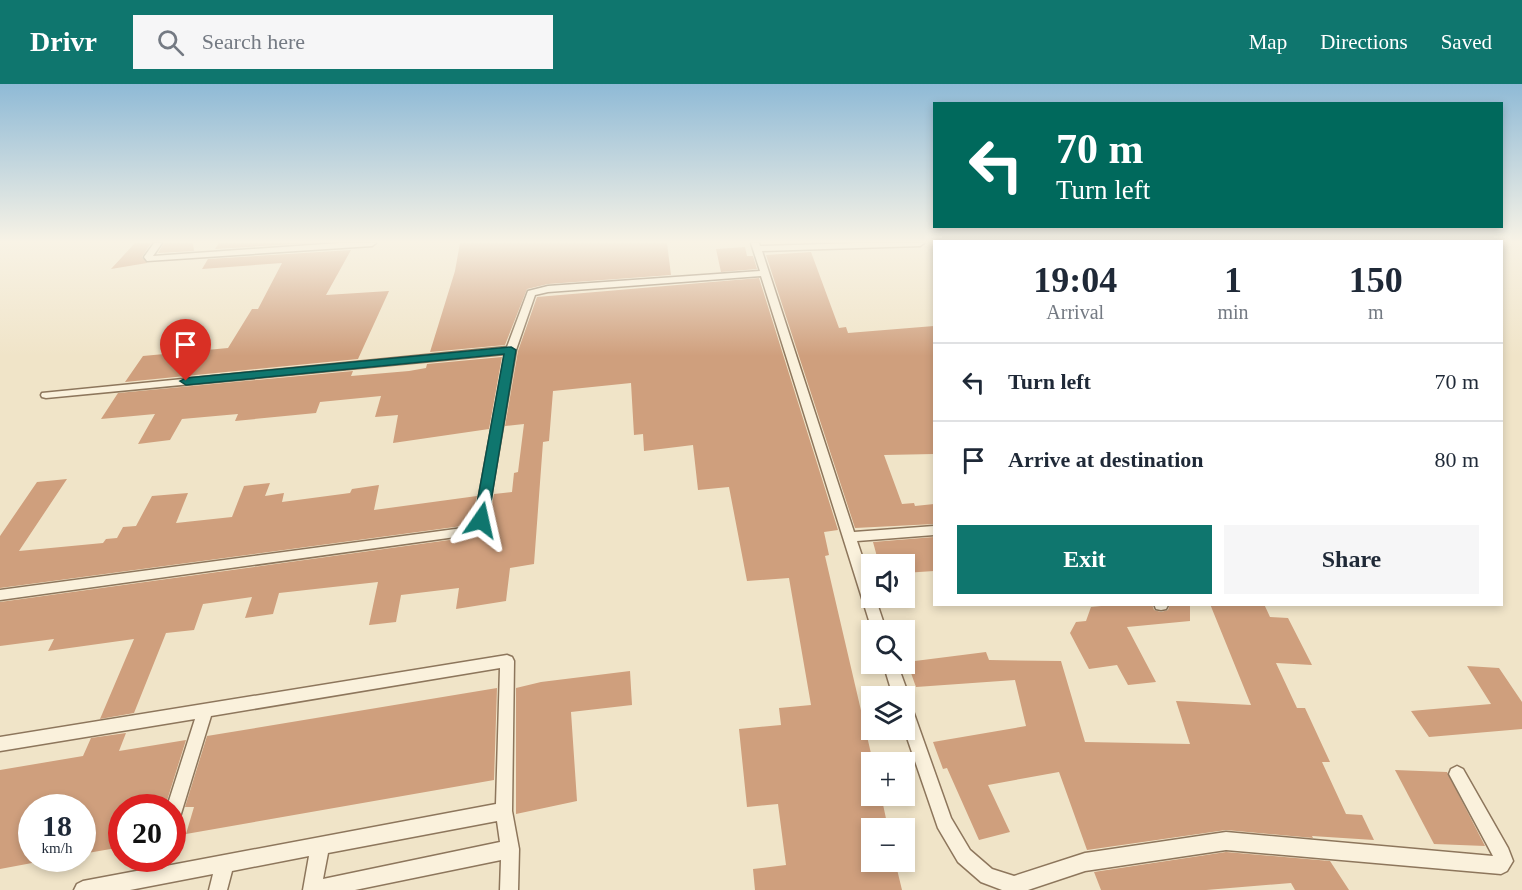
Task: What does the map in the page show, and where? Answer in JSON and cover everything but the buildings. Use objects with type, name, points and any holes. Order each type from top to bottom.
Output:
[{"type":"lane","points":[[0,595],[465,532],[481,520],[511,350],[528,297],[538,290],[663,281]]},
{"type":"lane","points":[[767,281],[876,620]]},
{"type":"lane","points":[[46,395],[511,350]]},
{"type":"lane","points":[[849,537],[933,530]]},
{"type":"lane","points":[[0,744],[507,661],[504,811],[510,849],[509,890]]},
{"type":"lane","points":[[179,794],[205,710]]},
{"type":"lane","points":[[915,739],[944,822],[964,856],[987,876],[1016,887],[1085,862],[1226,841],[1501,865],[1504,861],[1502,854],[1457,774]]},
{"type":"lane","points":[[82,890],[504,811]]},
{"type":"lane","points":[[320,846],[312,890],[510,849]]},
{"type":"lane","points":[[218,890],[225,864]]},
{"type":"lane","points":[[154,876],[155,872]]},
{"type":"route","points":[[186,381],[511,350],[481,520]]}]
